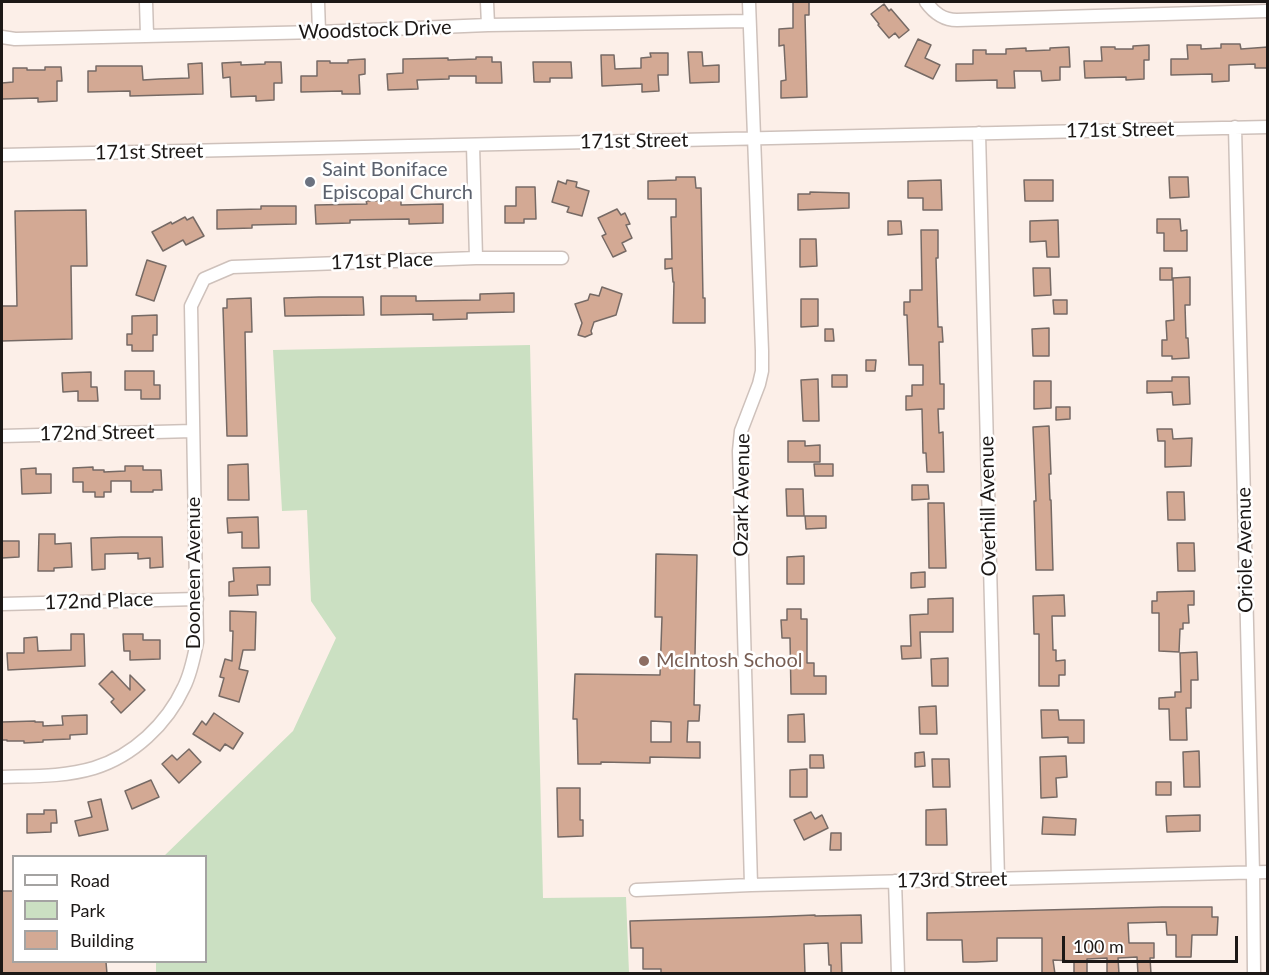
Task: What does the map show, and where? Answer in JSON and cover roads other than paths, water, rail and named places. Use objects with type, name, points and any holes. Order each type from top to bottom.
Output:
[{"type":"street","points":[[146,2],[147,35]]},
{"type":"street","points":[[318,2],[319,32]]},
{"type":"street","points":[[487,2],[488,26]]},
{"type":"street","name":"Ozark Avenue","points":[[749,2],[762,351],[759,384],[741,430],[739,451],[751,885]]},
{"type":"street","points":[[926,2],[932,10],[949,20],[1268,11]]},
{"type":"street","name":"Woodstock Drive","points":[[2,37],[15,39],[749,21]]},
{"type":"street","name":"Oriole Avenue","points":[[1235,127],[1254,974]]},
{"type":"street","name":"171st Street","points":[[2,155],[1268,127]]},
{"type":"street","name":"Overhill Avenue","points":[[979,133],[998,879]]},
{"type":"street","points":[[473,145],[476,258]]},
{"type":"street","name":"171st Place","points":[[204,279],[232,267],[476,258],[562,258]]},
{"type":"street","name":"Dooneen Avenue","points":[[2,777],[52,776],[93,769],[117,759],[157,728],[185,686],[197,642],[191,306],[204,279]]},
{"type":"street","name":"172nd Street","points":[[2,436],[194,431]]},
{"type":"street","name":"172nd Place","points":[[2,604],[197,598]]},
{"type":"street","name":"173rd Street","points":[[636,890],[1268,872]]},
{"type":"street","points":[[895,881],[898,974]]},
{"type":"place","name":"Saint Boniface Episcopal Church","points":[[310,182]]},
{"type":"place","name":"McIntosh School","points":[[644,661]]}]
